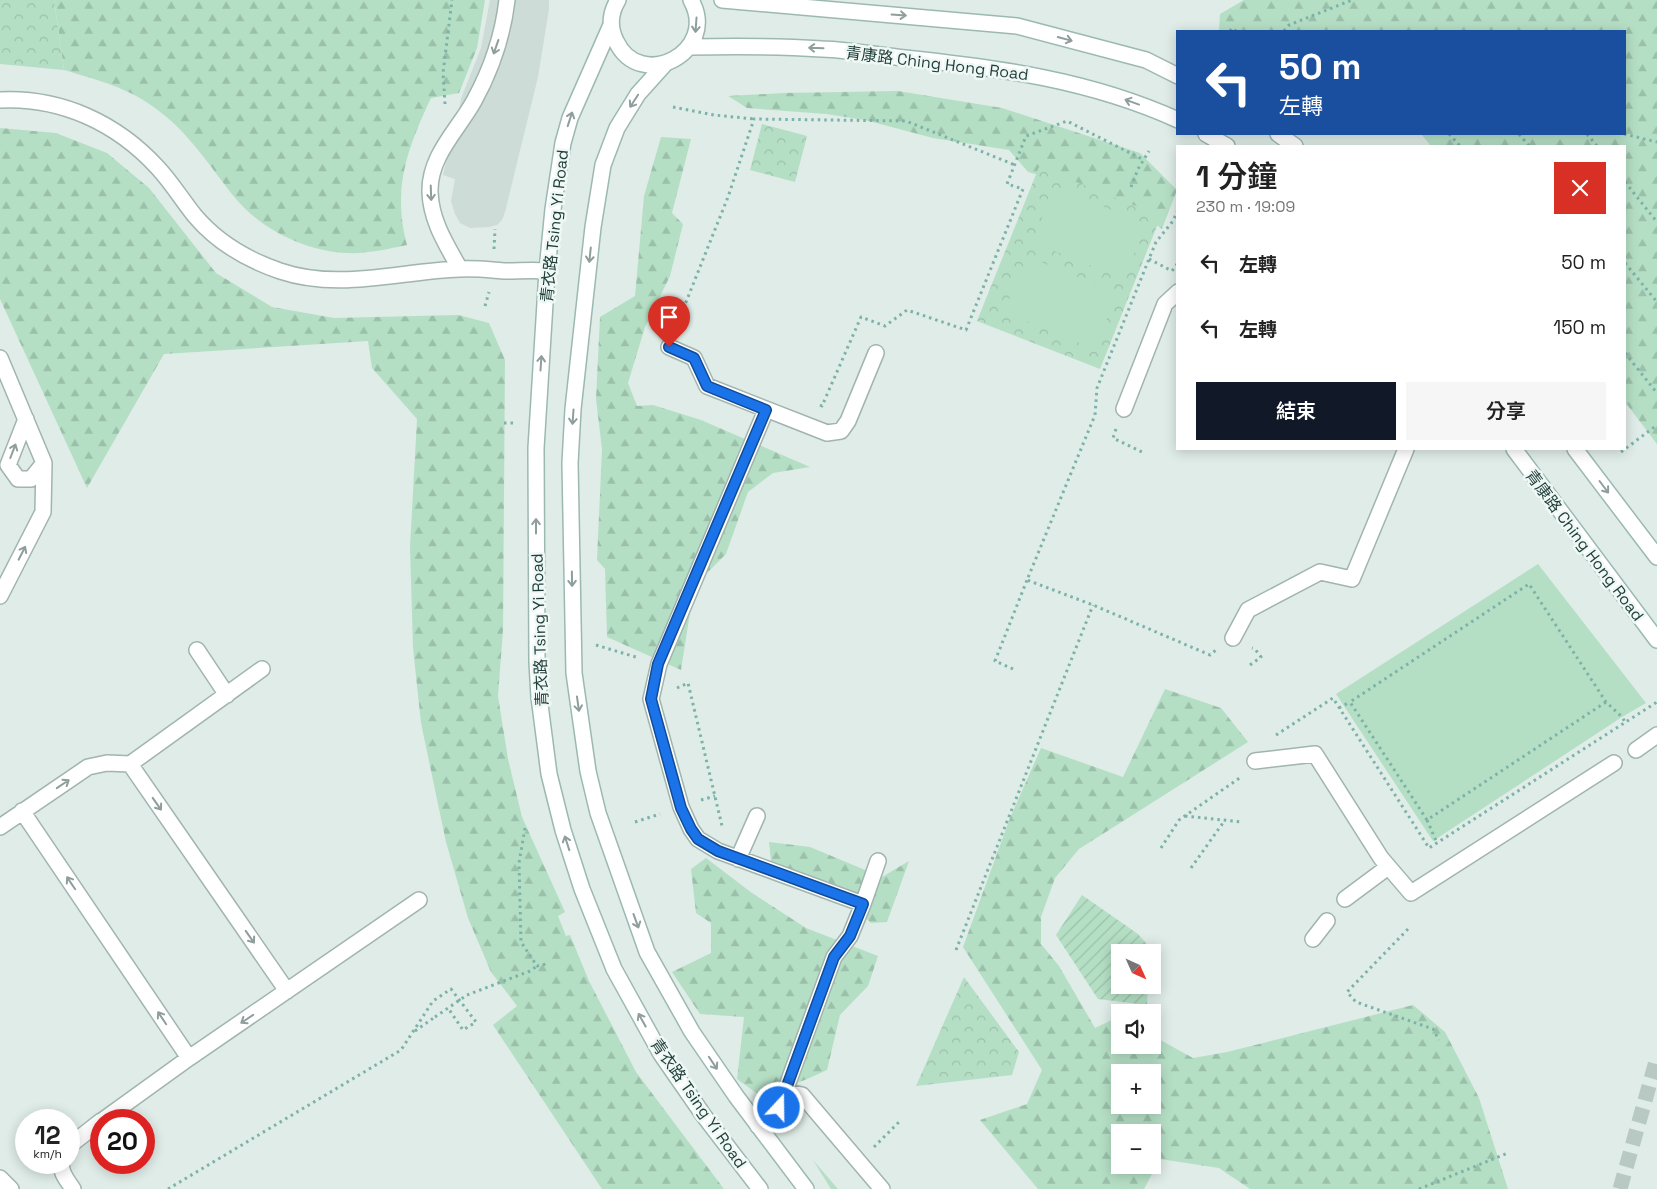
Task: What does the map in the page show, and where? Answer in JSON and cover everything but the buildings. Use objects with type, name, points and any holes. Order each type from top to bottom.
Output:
[{"type":"main road","points":[[460,269],[435,222],[430,191],[434,165],[474,101],[489,68],[499,41],[507,0]]},
{"type":"main road","name":"青衣路 Tsing Yi Road","points":[[618,0],[613,11],[611,25],[570,118],[563,143],[553,209],[547,271],[536,448],[537,662],[539,697],[549,774],[563,830],[582,890],[614,969],[661,1054],[704,1116],[760,1189]]},
{"type":"main road","points":[[689,47],[695,37],[697,25],[696,13],[691,0]]},
{"type":"main road","points":[[722,0],[1018,26],[1146,60],[1176,75]]},
{"type":"main road","points":[[611,25],[618,45],[631,59],[652,65],[665,64]]},
{"type":"main road","name":"青康路 Ching Hong Road","points":[[689,47],[751,46],[823,49],[969,65],[1056,79],[1096,89],[1176,119]]},
{"type":"main road","name":"青衣路 Tsing Yi Road","points":[[689,47],[679,57],[665,64],[638,94],[617,128],[603,165],[593,227],[573,409],[570,463],[573,664],[588,771],[598,813],[647,952],[692,1032],[758,1126],[806,1189]]},
{"type":"main road","points":[[0,100],[29,100],[57,105],[80,112],[102,122],[124,136],[142,151],[159,169],[195,216],[213,234],[231,248],[252,260],[280,272],[306,278],[334,280],[368,279],[460,269],[547,271]]},
{"type":"main road","points":[[1208,135],[1225,145]]},
{"type":"main road","points":[[1279,135],[1294,145]]},
{"type":"main road","points":[[1122,415],[1171,307]]},
{"type":"main road","points":[[669,347],[694,358],[707,386],[827,433],[841,431],[848,421],[876,352]]},
{"type":"main road","points":[[0,358],[44,462],[43,512],[0,596]]},
{"type":"main road","points":[[766,410],[658,664],[651,699],[681,808],[698,839],[718,851],[863,904]]},
{"type":"main road","points":[[26,419],[8,465],[18,479],[32,479],[44,462]]},
{"type":"main road","points":[[1232,638],[1248,610],[1320,572],[1352,579],[1406,450]]},
{"type":"main road","name":"青康路 Ching Hong Road","points":[[1515,450],[1657,640]]},
{"type":"main road","points":[[1576,450],[1657,557]]},
{"type":"main road","points":[[197,650],[227,695]]},
{"type":"main road","points":[[0,827],[88,767],[107,763],[130,764],[262,669]]},
{"type":"main road","points":[[1636,750],[1657,735]]},
{"type":"main road","points":[[1255,761],[1315,754],[1388,867],[1410,893],[1614,763]]},
{"type":"main road","points":[[130,764],[287,991]]},
{"type":"main road","points":[[22,811],[189,1058]]},
{"type":"main road","points":[[734,857],[757,816]]},
{"type":"main road","points":[[758,1126],[779,1108],[834,957],[850,936],[878,861]]},
{"type":"main road","points":[[1346,899],[1388,867]]},
{"type":"main road","points":[[119,1109],[189,1058],[419,900]]},
{"type":"main road","points":[[1313,939],[1327,921]]},
{"type":"main road","points":[[784,1095],[792,1093],[802,1095],[882,1189]]},
{"type":"main road","points":[[80,1138],[90,1130]]},
{"type":"main road","points":[[63,1174],[73,1189]]},
{"type":"main road","points":[[0,1178],[11,1189]]},
{"type":"path","points":[[452,0],[443,73],[447,121],[454,131]]},
{"type":"path","points":[[1285,30],[1289,25],[1352,0]]},
{"type":"path","points":[[673,107],[754,119],[906,120],[1015,165]]},
{"type":"path","points":[[669,347],[728,197],[754,119]]},
{"type":"path","points":[[996,256],[1023,189],[1008,184],[1026,136],[1067,121],[1144,160]]},
{"type":"path","points":[[1626,134],[1657,142]]},
{"type":"path","points":[[1450,135],[1459,145]]},
{"type":"path","points":[[1520,135],[1529,145]]},
{"type":"path","points":[[1588,135],[1596,145]]},
{"type":"path","points":[[1131,187],[1138,169],[1149,151]]},
{"type":"path","points":[[1626,183],[1657,222]]},
{"type":"path","points":[[1013,669],[995,662],[1095,415],[1097,388],[1149,259],[1156,242],[1176,214]]},
{"type":"path","points":[[1149,259],[1172,270],[1176,265]]},
{"type":"path","points":[[1626,264],[1657,302]]},
{"type":"path","points":[[1626,354],[1657,393]]},
{"type":"path","points":[[1122,415],[1113,438],[1142,452]]},
{"type":"path","points":[[1626,448],[1657,425]]},
{"type":"path","points":[[1027,580],[1093,605],[1210,654],[1232,638],[1256,649],[1261,657],[1250,665]]},
{"type":"path","points":[[1339,708],[1529,584],[1606,702],[1625,722]]},
{"type":"path","points":[[956,950],[1093,605]]},
{"type":"path","points":[[596,645],[658,664]]},
{"type":"path","points":[[1248,650],[1252,648]]},
{"type":"path","points":[[651,699],[688,683],[734,857]]},
{"type":"path","points":[[1162,848],[1179,820],[1255,768],[1254,749],[1333,698],[1429,848],[1657,702]]},
{"type":"path","points":[[1350,702],[1426,820],[1437,843]]},
{"type":"path","points":[[1426,820],[1606,702]]},
{"type":"path","points":[[1185,816],[1242,822]]},
{"type":"path","points":[[1190,868],[1225,820]]},
{"type":"path","points":[[525,828],[519,863],[521,942],[536,966]]},
{"type":"path","points":[[1408,929],[1346,992],[1356,1002],[1433,1029],[1439,1040]]},
{"type":"path","points":[[414,1032],[467,995],[530,971],[536,966],[546,964]]},
{"type":"path","points":[[168,1189],[401,1050],[433,1001],[451,989],[476,1022],[463,1030],[448,1008]]},
{"type":"path","points":[[859,1162],[900,1121]]},
{"type":"path","points":[[1419,1189],[1508,1153]]},
{"type":"shaded area","points":[[490,0],[549,0],[549,9],[538,77],[505,212],[502,220],[497,225],[470,228],[460,223],[451,201],[455,179],[443,175],[462,96],[481,48]]},
{"type":"green space","points":[[0,0],[54,0],[64,70],[0,64]]},
{"type":"green space","points":[[54,0],[485,0],[477,48],[459,93],[431,98],[409,152],[404,170],[401,206],[407,245],[377,251],[347,253],[316,248],[286,237],[272,229],[236,199],[189,139],[167,117],[123,89],[64,70]]},
{"type":"green space","points":[[1244,0],[1657,0],[1657,444],[1626,403],[1626,145],[1430,145],[1422,135],[1626,135],[1626,30],[1219,30],[1220,14]]},
{"type":"green space","points":[[898,91],[1002,108],[1140,153],[1176,189],[1176,193],[1162,229],[1148,219],[1073,185],[1028,172],[1009,150],[933,138],[865,120],[826,114],[747,108],[728,96]]},
{"type":"green space","points":[[762,124],[807,136],[795,182],[750,170]]},
{"type":"green space","points":[[0,128],[56,133],[107,153],[149,188],[216,273],[272,307],[334,318],[458,315],[489,323],[505,360],[503,630],[498,696],[508,759],[522,817],[565,912],[558,916],[566,936],[570,935],[589,981],[636,1072],[724,1189],[602,1189],[493,1025],[517,1006],[491,972],[468,918],[446,842],[421,723],[413,648],[410,547],[417,419],[372,368],[368,341],[164,354],[87,488],[0,299]]},
{"type":"green space","points":[[661,137],[691,139],[672,213],[683,224],[670,276],[645,327],[628,383],[637,406],[653,405],[701,420],[810,467],[773,473],[748,492],[726,554],[697,583],[691,606],[681,670],[607,637],[605,569],[597,560],[602,449],[596,399],[600,317],[635,296],[644,196]]},
{"type":"green space","points":[[1039,167],[1161,216],[1100,369],[977,321]]},
{"type":"green space","points":[[1055,187],[1146,224],[1124,279],[1032,242]]},
{"type":"green space","points":[[1027,256],[1118,294],[1094,349],[1004,312]]},
{"type":"green space","points":[[1538,564],[1646,703],[1433,841],[1336,694]]},
{"type":"green space","points":[[1165,689],[1221,708],[1248,742],[1079,849],[1055,878],[1041,917],[1041,944],[1059,966],[1095,1028],[1111,1020],[1111,1054],[1161,1054],[1161,1040],[1193,1058],[1227,1052],[1413,1005],[1445,1032],[1479,1098],[1508,1189],[1250,1189],[1219,1168],[1161,1159],[1161,1124],[1111,1124],[1111,1174],[1152,1174],[1144,1189],[1038,1189],[980,1120],[1027,1104],[1042,1070],[963,947],[1010,818],[1041,748],[1123,777]]},
{"type":"green space","points":[[769,842],[810,847],[882,877],[909,861],[887,922],[871,923],[828,881],[773,878]]},
{"type":"green space","points":[[706,858],[752,893],[806,928],[878,956],[868,986],[840,1015],[827,1070],[805,1080],[759,1095],[737,1079],[744,1017],[700,1014],[672,972],[711,953],[711,923],[696,913],[691,869]]},
{"type":"green space","points":[[1082,895],[1138,934],[1146,944],[1111,944],[1111,994],[1148,994],[1147,1004],[1098,999],[1056,935]]},
{"type":"green space","points":[[964,977],[1019,1052],[1012,1075],[916,1086]]},
{"type":"green space","points":[[813,1160],[838,1189],[831,1189]]},
{"type":"tunnel","points":[[1620,1189],[1657,1058]]},
{"type":"route","points":[[669,347],[694,358],[707,386],[766,410],[658,664],[654,680],[651,699],[681,808],[698,839],[718,851],[863,904],[850,936],[834,957],[779,1108]]}]
